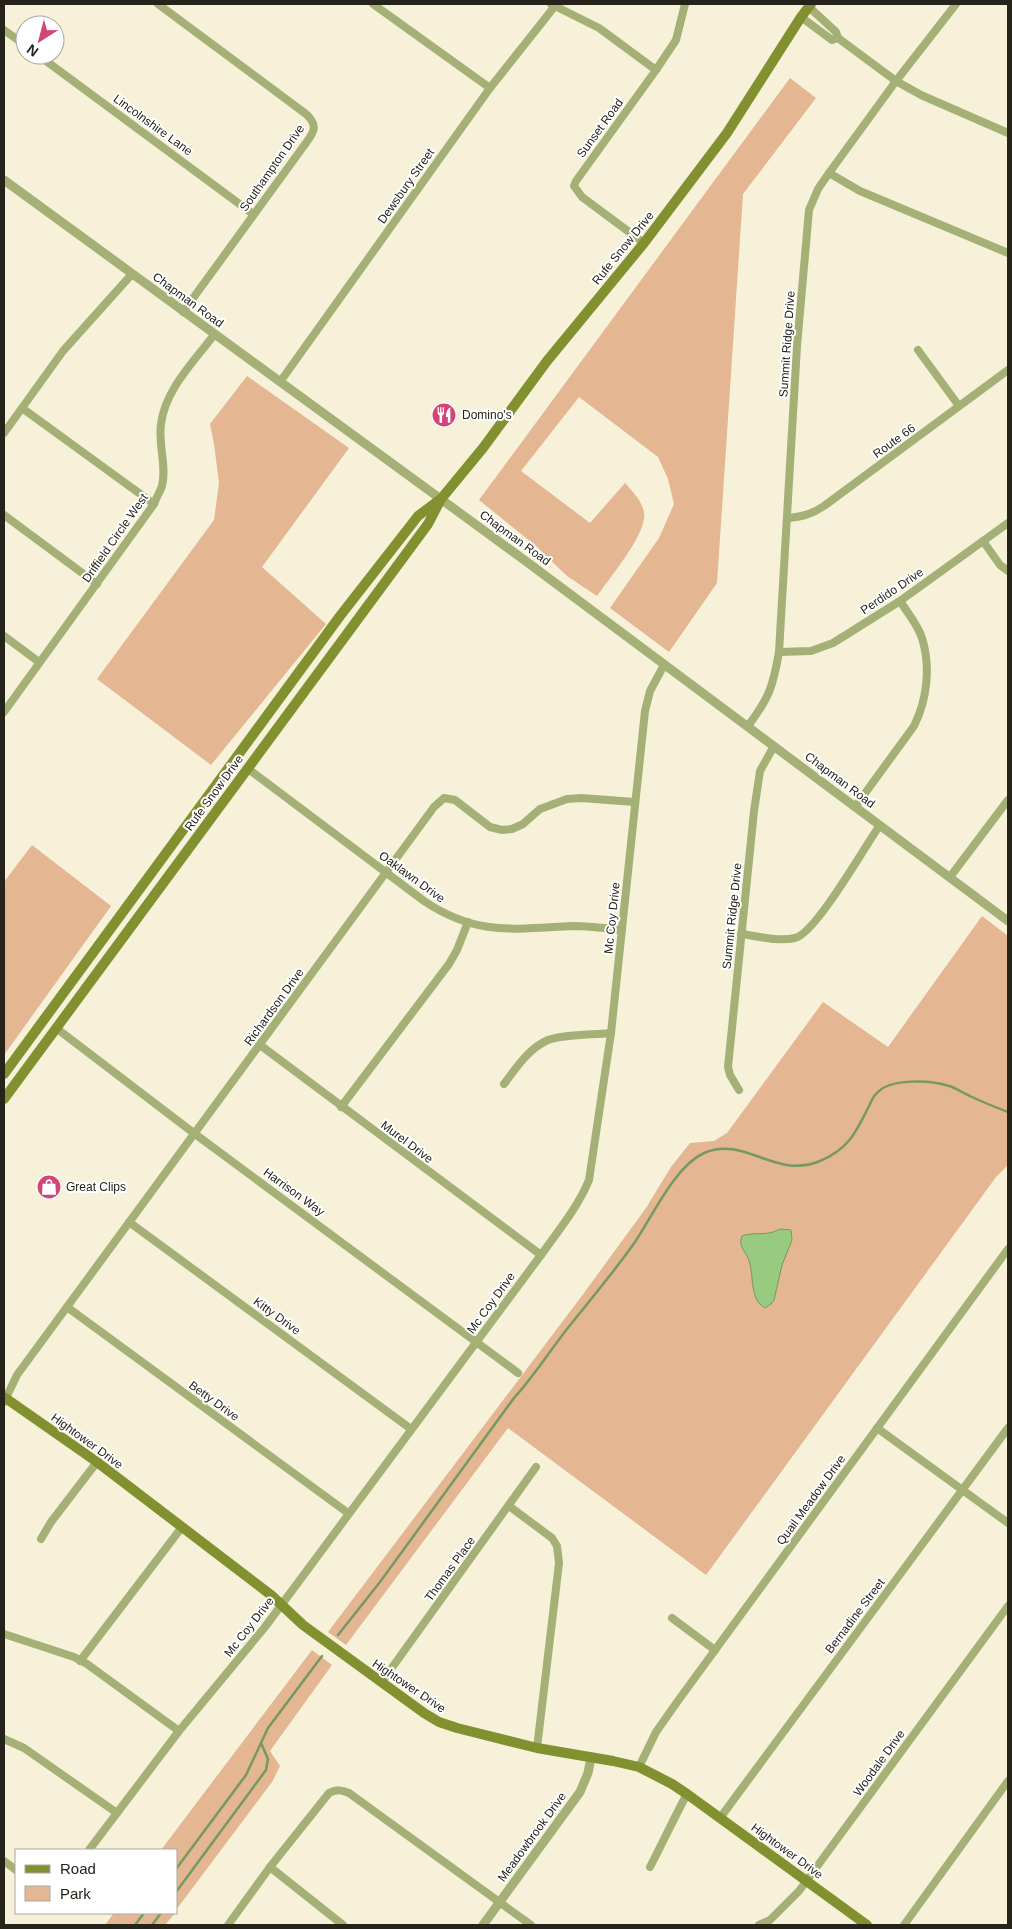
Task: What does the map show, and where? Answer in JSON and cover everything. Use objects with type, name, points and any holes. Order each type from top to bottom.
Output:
[{"type":"main road","name":"Rufe Snow Drive","points":[[4,1099],[428,524],[441,499],[483,448],[547,361],[644,243],[727,133],[810,5]]},
{"type":"main road","name":"Rufe Snow Drive","points":[[4,1074],[340,616],[418,516],[441,499]]},
{"type":"main road","name":"Hightower Drive","points":[[4,1399],[97,1462],[282,1604],[303,1625],[424,1714],[439,1722],[457,1728],[537,1748],[613,1761],[639,1768],[672,1784],[687,1794],[867,1925]]},
{"type":"street","name":"Southampton Drive","points":[[158,4],[314,121],[315,125],[312,134],[183,312]]},
{"type":"street","points":[[373,4],[490,88]]},
{"type":"street","name":"Sunset Road","points":[[644,243],[582,197],[574,186],[676,40],[685,4]]},
{"type":"street","name":"Summit Ridge Drive","points":[[748,726],[763,706],[773,686],[779,652],[797,346],[808,210],[818,189],[829,173],[896,81],[956,4]]},
{"type":"street","points":[[553,5],[599,28],[656,70]]},
{"type":"street","name":"Dewsbury Street","points":[[280,382],[490,88],[553,5]]},
{"type":"street","points":[[810,5],[836,32],[838,38],[896,81],[921,95],[1008,133]]},
{"type":"street","points":[[801,17],[832,40],[838,38]]},
{"type":"street","points":[[4,30],[15,38]]},
{"type":"street","name":"Lincolnshire Lane","points":[[52,65],[254,214]]},
{"type":"street","points":[[829,173],[860,191],[1008,253]]},
{"type":"street","name":"Chapman Road","points":[[4,180],[441,499],[1008,921]]},
{"type":"street","points":[[4,433],[64,351],[132,274]]},
{"type":"street","name":"Driffield Circle West","points":[[4,712],[154,504],[162,486],[163,468],[160,439],[165,407],[176,386],[214,335]]},
{"type":"street","points":[[918,350],[959,406]]},
{"type":"street","name":"Route 66","points":[[787,518],[800,518],[824,506],[1008,370]]},
{"type":"street","points":[[22,408],[154,504]]},
{"type":"street","points":[[4,515],[97,584]]},
{"type":"street","name":"Perdido Drive","points":[[779,652],[811,651],[833,643],[900,601],[1008,523]]},
{"type":"street","points":[[982,541],[1000,565],[1008,571]]},
{"type":"street","points":[[855,807],[914,726],[921,712],[926,693],[926,668],[922,638],[900,601]]},
{"type":"street","points":[[4,636],[39,662]]},
{"type":"street","name":"Mc Coy Drive","points":[[90,1849],[180,1730],[282,1604],[541,1255],[576,1205],[589,1180],[611,1033],[645,711],[650,691],[664,665]]},
{"type":"street","name":"Summit Ridge Drive","points":[[739,1090],[730,1075],[728,1067],[741,934],[760,772],[774,746]]},
{"type":"street","name":"Oaklawn Drive","points":[[247,768],[439,911],[468,922],[502,930],[572,926],[622,930]]},
{"type":"street","name":"Richardson Drive","points":[[4,1399],[17,1375],[434,807],[444,798],[455,800],[490,827],[512,830],[540,809],[567,799],[582,798],[635,802]]},
{"type":"street","points":[[950,877],[1008,800]]},
{"type":"street","points":[[741,934],[780,939],[796,938],[803,934],[825,909],[880,825]]},
{"type":"street","points":[[341,1107],[449,964],[458,950],[468,922]]},
{"type":"street","name":"Harrison Way","points":[[56,1028],[195,1134],[518,1372]]},
{"type":"street","points":[[504,1084],[519,1064],[546,1041],[555,1038],[611,1033]]},
{"type":"street","name":"Murel Drive","points":[[260,1045],[541,1255]]},
{"type":"street","name":"Kitty Drive","points":[[129,1222],[411,1429]]},
{"type":"street","name":"Quail Meadow Drive","points":[[639,1768],[656,1732],[1008,1249]]},
{"type":"street","name":"Betty Drive","points":[[67,1307],[348,1513]]},
{"type":"street","points":[[877,1428],[1008,1524]]},
{"type":"street","name":"Bernadine Street","points":[[720,1818],[1008,1428]]},
{"type":"street","points":[[40,1539],[97,1462]]},
{"type":"street","name":"Thomas Place","points":[[380,1683],[510,1506],[536,1467]]},
{"type":"street","points":[[510,1506],[552,1538],[558,1553],[559,1563],[537,1748]]},
{"type":"street","points":[[80,1660],[182,1527]]},
{"type":"street","name":"Woodale Drive","points":[[759,1925],[770,1920],[786,1905],[806,1881],[1008,1606]]},
{"type":"street","points":[[672,1618],[715,1650]]},
{"type":"street","points":[[4,1634],[80,1660],[180,1730]]},
{"type":"street","points":[[4,1739],[24,1748],[117,1813]]},
{"type":"street","name":"Meadowbrook Drive","points":[[483,1925],[580,1792],[588,1773],[591,1758]]},
{"type":"street","points":[[904,1925],[1008,1781]]},
{"type":"street","points":[[228,1925],[270,1867],[329,1793],[341,1790],[349,1793],[531,1925]]},
{"type":"street","points":[[650,1866],[687,1794]]},
{"type":"street","points":[[4,1861],[15,1869]]},
{"type":"street","points":[[270,1867],[342,1925]]},
{"type":"green space","points":[[790,78],[816,98],[743,194],[717,583],[669,652],[610,608],[659,538],[674,504],[668,479],[658,457],[579,397],[521,471],[590,523],[625,483],[639,501],[644,513],[644,521],[640,532],[626,556],[597,596],[567,576],[536,546],[479,500]]},
{"type":"green space","points":[[247,376],[349,448],[262,567],[326,624],[211,765],[97,679],[214,520],[219,483],[210,424]]},
{"type":"green space","points":[[32,845],[111,906],[4,1055],[4,882]]},
{"type":"green space","points":[[982,916],[1008,936],[1008,1165],[996,1177],[706,1575],[508,1428],[346,1645],[328,1632],[584,1293],[646,1208],[671,1167],[690,1143],[714,1141],[727,1133],[823,1002],[888,1047]]},
{"type":"green space","points":[[312,1650],[332,1665],[270,1751],[280,1766],[272,1782],[178,1907],[178,1849],[162,1849]]},
{"type":"green space","points":[[113,1914],[174,1914],[165,1925],[105,1925]]},
{"type":"shaded area","points":[[780,1229],[791,1230],[792,1240],[782,1265],[774,1300],[765,1308],[756,1299],[750,1264],[742,1247],[741,1240],[742,1236],[770,1233]]},
{"type":"waterway","points":[[338,1635],[380,1582],[514,1398],[627,1253],[674,1180],[693,1160],[704,1153],[719,1149],[733,1149],[789,1165],[804,1165],[820,1161],[845,1145],[860,1124],[876,1094],[883,1088],[901,1083],[932,1082],[949,1086],[1008,1112]]},
{"type":"waterway","points":[[178,1866],[246,1775],[268,1728],[322,1656]]},
{"type":"waterway","points":[[178,1889],[266,1770],[268,1759],[261,1743]]},
{"type":"waterway","points":[[135,1925],[143,1914]]},
{"type":"waterway","points":[[152,1925],[160,1914]]},
{"type":"place","name":"Domino's","points":[[444,415]]},
{"type":"place","name":"Great Clips","points":[[49,1187]]}]
